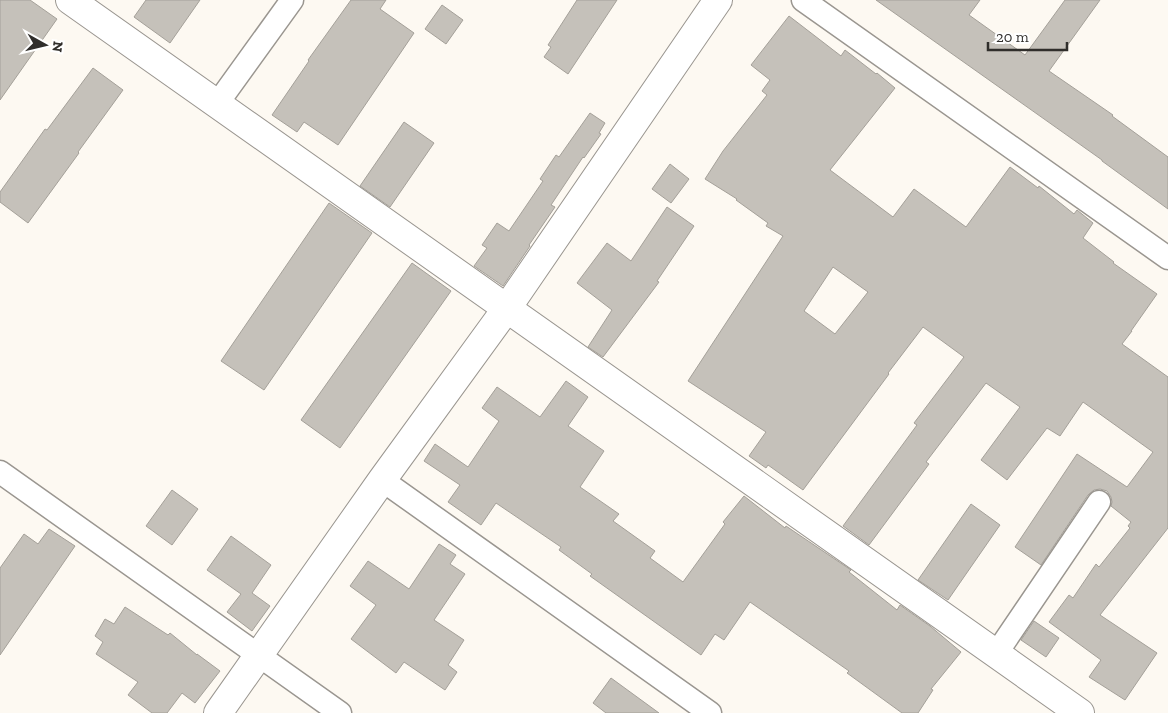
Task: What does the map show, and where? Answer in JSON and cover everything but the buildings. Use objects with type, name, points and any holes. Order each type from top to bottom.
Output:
[{"type":"street","points":[[217,104],[292,0]]},
{"type":"street","points":[[218,713],[260,656],[382,480],[507,308],[718,0]]},
{"type":"street","points":[[803,0],[1168,258]]},
{"type":"street","points":[[86,5],[217,104],[1080,713]]},
{"type":"street","points":[[0,472],[340,713]]},
{"type":"street","points":[[382,480],[710,713]]},
{"type":"street","points":[[996,654],[1099,502]]}]
